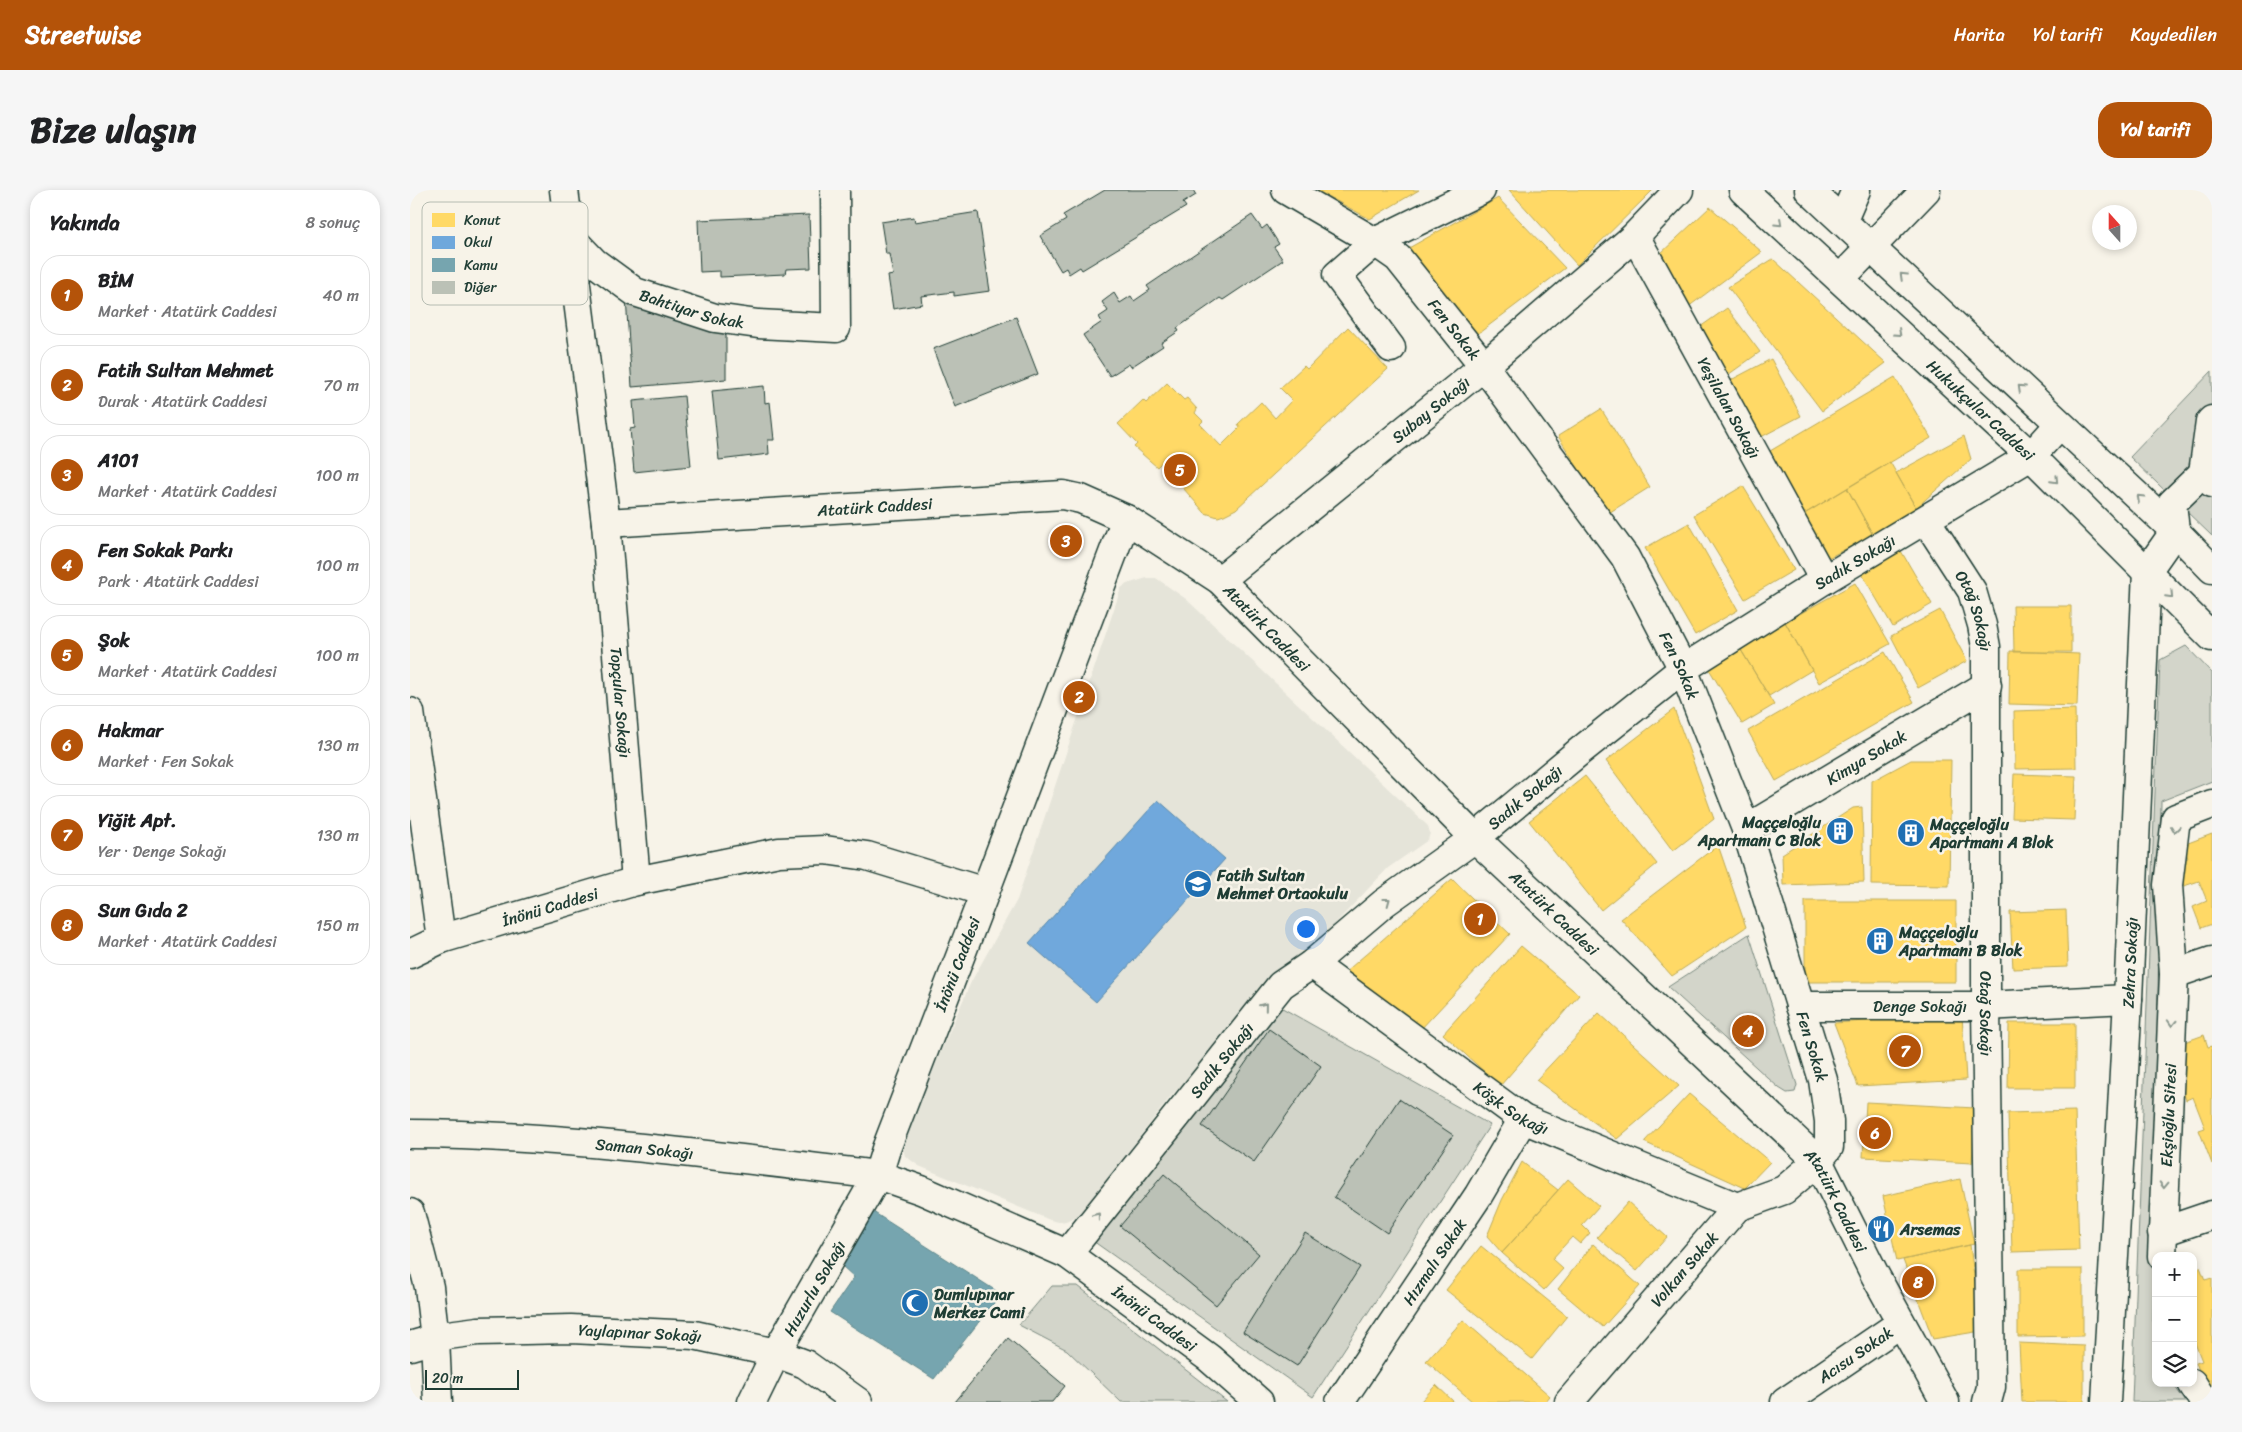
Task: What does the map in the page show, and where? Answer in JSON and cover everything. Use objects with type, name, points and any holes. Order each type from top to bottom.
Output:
[{"type":"street","name":"Bahtiyar Sokak","points":[[588,256],[635,292],[715,318],[758,324],[836,328],[835,190]]},
{"type":"street","name":"Fen Sokak","points":[[1286,190],[1375,242],[1398,258],[1484,366],[1625,557],[1683,670],[1746,829],[1823,1080],[1829,1121],[1829,1147],[1818,1161]]},
{"type":"street","points":[[1391,348],[1338,276],[1375,242],[1481,190]]},
{"type":"street","name":"Subay Sokağı","points":[[1220,580],[1484,366],[1635,236],[1679,190]]},
{"type":"street","name":"Hukukçular Caddesi","points":[[1743,190],[2031,456],[2212,638]]},
{"type":"street","points":[[1809,190],[1871,245],[2060,425],[2175,531],[2212,569]]},
{"type":"street","points":[[1843,220],[1856,190]]},
{"type":"street","points":[[1840,279],[1926,190]]},
{"type":"street","name":"Yeşilalan Sokağı","points":[[1635,236],[1824,580]]},
{"type":"street","points":[[579,305],[606,523]]},
{"type":"street","points":[[2147,571],[2175,531],[2172,502],[2208,478],[2210,422],[2212,420]]},
{"type":"street","name":"Sadık Sokağı","points":[[1067,1254],[1281,985],[1312,964],[1384,903],[1475,838],[1580,751],[1683,670],[1824,580],[2031,456],[2060,425]]},
{"type":"street","name":"Atatürk Caddesi","points":[[606,523],[1063,496],[1081,498],[1126,519],[1220,580],[1475,838],[1818,1161],[1901,1323],[1945,1402]]},
{"type":"street","points":[[985,892],[1126,519]]},
{"type":"street","name":"Otağ Sokağı","points":[[1926,520],[1972,591],[1982,624],[1986,648],[1986,1006],[1992,1387],[1988,1402]]},
{"type":"street","name":"Topçular Sokağı","points":[[606,523],[636,881]]},
{"type":"street","name":"Zehra Sokağı","points":[[2106,1402],[2128,999],[2147,571]]},
{"type":"street","name":"Kimya Sokak","points":[[1746,829],[1987,685]]},
{"type":"street","points":[[410,712],[441,939]]},
{"type":"street","name":"Ekşioğlu Sitesi","points":[[2162,1244],[2174,974],[2168,885],[2176,818],[2212,804]]},
{"type":"street","name":"İnönü Caddesi","points":[[410,954],[441,939],[636,881],[779,852],[826,850],[867,856],[985,892],[886,1149],[878,1175],[920,1190],[1067,1254],[1209,1358],[1259,1402]]},
{"type":"street","points":[[2174,974],[2212,961]]},
{"type":"street","name":"Köşk Sokağı","points":[[1312,964],[1523,1120],[1737,1207]]},
{"type":"street","name":"Denge Sokağı","points":[[1800,1006],[1986,1006],[2128,999]]},
{"type":"street","name":"Hızmalı Sokak","points":[[1340,1402],[1478,1196],[1523,1120]]},
{"type":"street","name":"Saman Sokağı","points":[[410,1134],[475,1134],[597,1143],[878,1175]]},
{"type":"street","name":"Volkan Sokak","points":[[1570,1402],[1737,1207],[1784,1190],[1818,1161]]},
{"type":"street","name":"Huzurlu Sokağı","points":[[752,1402],[776,1354],[878,1175]]},
{"type":"street","points":[[410,1213],[429,1287],[423,1342],[438,1402]]},
{"type":"street","points":[[2162,1244],[2212,1215]]},
{"type":"street","name":"Acısu Sokak","points":[[1784,1402],[1901,1323]]},
{"type":"street","name":"Yaylapınar Sokağı","points":[[423,1342],[478,1331],[571,1329],[694,1335],[776,1354],[806,1364],[858,1402]]},
{"type":"street","points":[[2195,1387],[2204,1402]]},
{"type":"shaded area","points":[[2212,371],[2212,536],[2130,457]]},
{"type":"shaded area","name":"Fatih Sultan Mehmet Ortaokulu","points":[[1147,578],[1156,578],[1186,599],[1428,826],[1430,833],[1428,840],[1388,868],[1171,1096],[1079,1215],[1059,1222],[919,1166],[905,1156],[903,1149],[907,1129],[971,982],[1017,900],[1121,588],[1127,584]]},
{"type":"shaded area","points":[[2186,646],[2212,673],[2212,781],[2161,801],[2154,1252],[2152,1252],[2152,1387],[2175,1387],[2186,1402],[2132,1402],[2160,660]]},
{"type":"shaded area","points":[[1749,934],[1797,1085],[1795,1092],[1787,1093],[1779,1088],[1668,987]]},
{"type":"shaded area","points":[[1277,1005],[1490,1125],[1313,1397],[1093,1241]]},
{"type":"shaded area","points":[[1052,1286],[1078,1286],[1227,1402],[1121,1402],[1067,1350],[1019,1325]]},
{"type":"building: Konut","points":[[1316,190],[1419,190],[1370,219]]},
{"type":"building: Konut","points":[[1509,190],[1653,190],[1577,265]]},
{"type":"building: Konut","points":[[1498,198],[1565,268],[1475,336],[1407,249]]},
{"type":"building: Konut","points":[[1710,207],[1762,252],[1684,310],[1659,255]]},
{"type":"building: Konut","points":[[1773,259],[1886,363],[1822,411],[1728,287]]},
{"type":"building: Konut","points":[[1727,308],[1760,352],[1725,377],[1693,332]]},
{"type":"building: Konut","points":[[1348,327],[1388,369],[1236,509],[1224,515],[1218,517],[1205,513],[1161,463],[1157,467],[1134,447],[1137,444],[1118,424],[1143,400],[1146,403],[1167,383],[1184,400],[1187,398],[1197,409],[1195,413],[1203,421],[1200,424],[1221,446],[1240,427],[1238,424],[1261,402],[1275,418],[1292,400],[1280,388],[1304,366],[1307,369]]},
{"type":"building: Konut","points":[[1771,359],[1801,416],[1761,437],[1731,380]]},
{"type":"building: Konut","points":[[1895,377],[1931,438],[1801,516],[1765,454]]},
{"type":"building: Konut","points":[[1601,409],[1650,487],[1607,514],[1558,436]]},
{"type":"building: Konut","points":[[1964,436],[1971,459],[1916,508],[1896,473]]},
{"type":"building: Konut","points":[[1890,462],[1916,508],[1873,535],[1847,488]]},
{"type":"building: Konut","points":[[1743,486],[1794,570],[1745,599],[1694,515]]},
{"type":"building: Konut","points":[[1847,488],[1873,535],[1826,559],[1801,516]]},
{"type":"building: Konut","points":[[1689,523],[1738,610],[1695,635],[1645,548]]},
{"type":"building: Konut","points":[[1901,551],[1932,604],[1893,627],[1862,574]]},
{"type":"building: Konut","points":[[1855,583],[1890,644],[1819,683],[1785,622]]},
{"type":"building: Konut","points":[[2013,606],[2071,606],[2071,652],[2014,652]]},
{"type":"building: Konut","points":[[1940,610],[1967,661],[1918,688],[1891,636]]},
{"type":"building: Konut","points":[[1785,622],[1812,670],[1769,696],[1741,650]]},
{"type":"building: Konut","points":[[1741,650],[1774,705],[1742,724],[1709,669]]},
{"type":"building: Konut","points":[[2010,651],[2079,654],[2077,706],[2009,704]]},
{"type":"building: Konut","points":[[1885,652],[1914,702],[1776,781],[1748,731]]},
{"type":"building: Konut","points":[[1674,709],[1714,819],[1673,851],[1606,761]]},
{"type":"building: Konut","points":[[2075,709],[2076,768],[2015,769],[2014,711]]},
{"type":"building: Konut","name":"Maççeloğlu Apartmanı A Blok","points":[[1911,760],[1951,760],[1949,886],[1871,885],[1872,781]]},
{"type":"building: Konut","points":[[2014,774],[2076,776],[2074,820],[2012,818]]},
{"type":"building: Konut","points":[[1585,776],[1657,864],[1601,910],[1529,821]]},
{"type":"building: Konut","name":"Maççeloğlu Apartmanı C Blok","points":[[1862,807],[1864,882],[1783,885],[1782,854],[1853,808]]},
{"type":"building: Konut","points":[[2212,834],[2212,924],[2201,928],[2193,907],[2207,901],[2199,881],[2184,886],[2175,863],[2188,858],[2183,845]]},
{"type":"building: Konut","points":[[1718,845],[1746,927],[1672,976],[1621,919]]},
{"type":"building: Konut","points":[[1452,879],[1510,934],[1419,1031],[1342,975]]},
{"type":"building: Konut","name":"Maççeloğlu Apartmanı B Blok","points":[[1805,901],[1956,901],[1956,982],[1805,982]]},
{"type":"building: Konut","points":[[2066,910],[2068,967],[2013,969],[2010,912]]},
{"type":"building: Konut","points":[[1521,946],[1579,995],[1500,1086],[1443,1034]]},
{"type":"building: Konut","points":[[1599,1013],[1679,1086],[1617,1139],[1536,1080]]},
{"type":"building: Konut","points":[[1962,1015],[1966,1080],[1858,1086],[1834,1023]]},
{"type":"building: Konut","points":[[2009,1023],[2075,1023],[2075,1088],[2008,1088]]},
{"type":"building: Konut","points":[[2204,1035],[2208,1047],[2212,1046],[2212,1164],[2199,1130],[2205,1128],[2193,1097],[2186,1100],[2173,1065],[2179,1044]]},
{"type":"building: Konut","points":[[1689,1094],[1770,1162],[1745,1188],[1644,1142]]},
{"type":"building: Konut","points":[[1866,1102],[1975,1108],[1972,1163],[1863,1157]]},
{"type":"building: Konut","points":[[2075,1111],[2079,1250],[2012,1252],[2008,1113]]},
{"type":"building: Konut","points":[[1522,1162],[1558,1190],[1502,1253],[1487,1236],[1502,1200]]},
{"type":"building: Konut","points":[[1568,1179],[1599,1206],[1582,1225],[1590,1233],[1580,1244],[1572,1237],[1552,1259],[1563,1269],[1544,1290],[1502,1253]]},
{"type":"building: Konut","points":[[1960,1179],[1974,1244],[1897,1261],[1883,1196]]},
{"type":"building: Konut","points":[[1628,1202],[1667,1237],[1637,1271],[1597,1237]]},
{"type":"building: Konut","points":[[1593,1244],[1640,1286],[1603,1327],[1558,1289]]},
{"type":"building: Konut","points":[[1970,1245],[1981,1331],[1933,1339],[1903,1260]]},
{"type":"building: Konut","points":[[1481,1246],[1567,1316],[1532,1359],[1446,1290]]},
{"type":"building: Konut","points":[[2200,1267],[2205,1280],[2212,1278],[2212,1402],[2197,1365],[2197,1363],[2202,1361],[2197,1348],[2197,1268]]},
{"type":"building: Konut","points":[[2018,1269],[2083,1269],[2083,1336],[2018,1337]]},
{"type":"building: Konut","points":[[1463,1320],[1550,1396],[1545,1402],[1473,1402],[1426,1361]]},
{"type":"building: Konut","points":[[2019,1343],[2084,1346],[2084,1402],[2022,1402]]},
{"type":"building: Konut","points":[[1436,1385],[1454,1402],[1420,1402]]},
{"type":"building: Okul","points":[[1158,800],[1225,859],[1096,1002],[1029,943]]},
{"type":"building: Kamu","name":"Dumlupınar Merkez Cami","points":[[870,1210],[1001,1294],[934,1379],[830,1312],[854,1277],[842,1266]]},
{"type":"building: Diğer","points":[[1105,190],[1193,190],[1196,195],[1183,203],[1186,207],[1082,270],[1080,267],[1069,274],[1066,268],[1061,271],[1040,236],[1066,220],[1063,215]]},
{"type":"building: Diğer","points":[[978,212],[990,291],[954,296],[954,292],[921,296],[922,304],[893,309],[888,276],[893,275],[889,254],[886,254],[881,222],[914,217],[915,222]]},
{"type":"building: Diğer","points":[[809,215],[811,268],[786,269],[785,274],[720,277],[720,271],[700,272],[698,220]]},
{"type":"building: Diğer","points":[[1252,215],[1262,229],[1267,225],[1279,244],[1274,247],[1283,260],[1223,300],[1220,298],[1177,328],[1179,331],[1161,343],[1163,346],[1131,367],[1129,364],[1110,376],[1083,335],[1102,322],[1099,317],[1108,311],[1102,302],[1114,293],[1120,303],[1131,296],[1134,301],[1150,290],[1147,286]]},
{"type":"building: Diğer","points":[[626,298],[726,321],[726,379],[632,387]]},
{"type":"building: Diğer","points":[[1016,317],[1038,374],[955,407],[933,349]]},
{"type":"building: Diğer","points":[[764,386],[765,403],[770,402],[774,440],[768,440],[769,454],[719,460],[712,391]]},
{"type":"building: Diğer","points":[[684,396],[691,466],[634,472],[630,429],[635,428],[633,401]]},
{"type":"building: Diğer","points":[[1269,1029],[1321,1066],[1254,1162],[1202,1126]]},
{"type":"building: Diğer","points":[[1399,1099],[1453,1135],[1387,1233],[1334,1197]]},
{"type":"building: Diğer","points":[[1164,1174],[1259,1254],[1216,1305],[1120,1226]]},
{"type":"building: Diğer","points":[[1305,1233],[1360,1267],[1297,1366],[1243,1332]]},
{"type":"building: Diğer","points":[[1008,1338],[1065,1386],[1052,1402],[955,1402]]},
{"type":"place","name":"Şok","points":[[1180,470]]},
{"type":"place","name":"A101","points":[[1066,541]]},
{"type":"place","name":"Fati̇h Sultan Mehmet","points":[[1079,697]]},
{"type":"place","name":"Maççeloğlu Apartmanı C Blok","points":[[1840,831]]},
{"type":"place","name":"Maççeloğlu Apartmanı A Blok","points":[[1911,833]]},
{"type":"place","name":"Fatih Sultan Mehmet Ortaokulu","points":[[1198,884]]},
{"type":"place","name":"BİM","points":[[1480,919]]},
{"type":"place","name":"Maççeloğlu Apartmanı B Blok","points":[[1880,941]]},
{"type":"place","name":"Fen Sokak Parkı","points":[[1748,1031]]},
{"type":"place","name":"Yiğit Apt.","points":[[1905,1051]]},
{"type":"place","name":"Hakmar","points":[[1875,1133]]},
{"type":"place","name":"Arsemas","points":[[1881,1229]]},
{"type":"place","name":"Sun Gıda 2","points":[[1918,1282]]},
{"type":"place","name":"Dumlupınar Merkez Cami","points":[[915,1303]]}]
